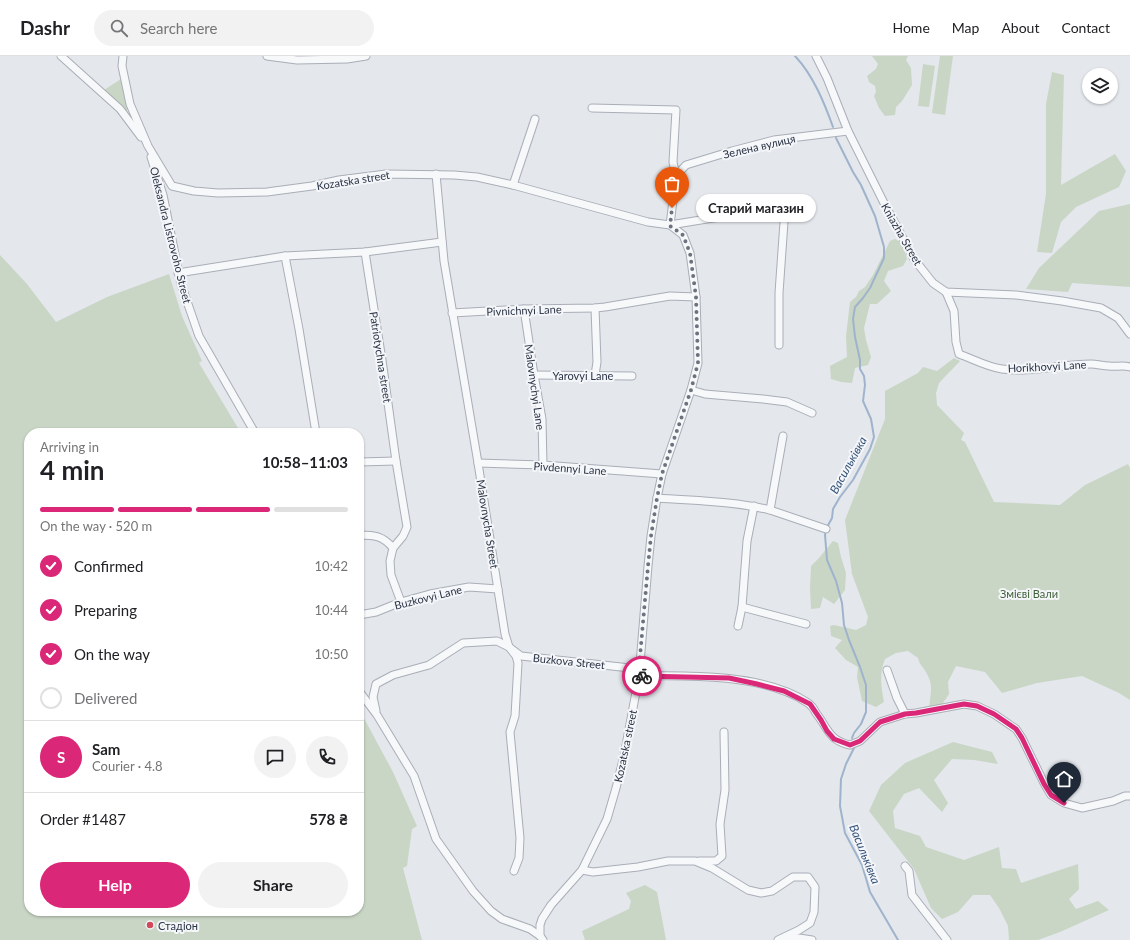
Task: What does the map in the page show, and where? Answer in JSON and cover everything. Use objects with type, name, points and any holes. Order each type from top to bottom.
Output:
[{"type":"street","name":"Oleksandra Listrovoho Street","points":[[61,56],[120,109],[148,146],[163,196],[178,273],[199,336],[252,428]]},
{"type":"street","points":[[123,56],[122,66],[130,104],[148,146],[172,186]]},
{"type":"street","points":[[267,56],[297,60],[347,59],[366,56]]},
{"type":"street","name":"Kniazha Street","points":[[816,56],[827,78],[848,131],[914,259],[933,283],[946,292]]},
{"type":"street","points":[[120,109],[125,111],[129,109],[130,104]]},
{"type":"street","points":[[592,108],[676,110],[673,162],[676,176],[670,226],[713,218],[776,211],[782,213],[784,222],[779,293],[779,345]]},
{"type":"street","points":[[513,185],[535,119]]},
{"type":"street","name":"Зелена вулиця","points":[[676,176],[686,165],[774,140],[848,131]]},
{"type":"street","name":"Kozatska street","points":[[172,186],[212,193],[268,192],[312,186],[344,179],[386,174],[436,174],[477,177],[513,185],[648,222],[670,226],[683,235],[690,253],[696,297],[698,363],[691,390],[662,474],[657,498],[651,536],[639,672],[624,756],[607,819],[582,870],[551,905],[542,919],[540,925],[541,938]]},
{"type":"street","name":"Malovnycha Street","points":[[436,174],[442,242],[452,313],[478,463],[505,634],[509,647],[516,656],[518,663],[515,716],[510,732],[520,838],[519,858],[514,871]]},
{"type":"street","points":[[163,196],[164,187],[167,184],[172,186]]},
{"type":"street","points":[[178,273],[285,256],[365,252],[442,242]]},
{"type":"street","name":"Patriotychna street","points":[[365,252],[407,527],[403,536],[393,548],[390,561],[391,575],[401,602]]},
{"type":"street","points":[[285,256],[315,428]]},
{"type":"street","points":[[946,292],[1016,295],[1062,300],[1101,308],[1118,318],[1130,334]]},
{"type":"street","name":"Horikhovyi Lane","points":[[946,292],[954,311],[956,342],[959,354],[1002,369],[1024,370],[1091,364],[1130,367]]},
{"type":"street","name":"Pivnichnyi Lane","points":[[452,313],[524,309],[595,308],[670,296],[696,297]]},
{"type":"street","points":[[595,308],[597,362],[595,375]]},
{"type":"street","name":"Malovnychyi Lane","points":[[524,309],[542,419],[543,465]]},
{"type":"street","name":"Yarovyi Lane","points":[[534,375],[632,376]]},
{"type":"street","points":[[691,390],[705,394],[787,402],[812,413]]},
{"type":"street","points":[[770,510],[783,436]]},
{"type":"street","points":[[364,462],[396,461]]},
{"type":"street","name":"Pivdennyi Lane","points":[[478,463],[543,465],[662,474]]},
{"type":"street","points":[[657,498],[754,506],[826,529]]},
{"type":"street","points":[[738,626],[742,608],[747,541],[754,506]]},
{"type":"street","points":[[364,535],[375,535],[387,541],[393,548]]},
{"type":"street","name":"Buzkovyi Lane","points":[[364,614],[376,612],[401,602],[430,594],[469,587],[498,589]]},
{"type":"street","points":[[742,608],[806,624]]},
{"type":"street","name":"Buzkova Street","points":[[377,715],[373,697],[376,684],[393,675],[429,665],[463,643],[497,642],[509,647],[521,656],[639,672],[729,678],[784,691],[810,704],[827,731],[834,739],[850,745],[860,741],[880,722],[905,714]]},
{"type":"street","points":[[887,670],[897,698],[905,714],[964,704],[977,706],[994,714],[1016,729],[1051,795],[1064,803],[1082,808],[1130,796]]},
{"type":"street","points":[[364,698],[377,715],[414,776],[436,839],[469,885],[491,911],[502,919],[530,929],[541,938]]},
{"type":"street","points":[[582,870],[593,872],[638,867],[668,861],[716,861],[722,856],[720,824],[725,790],[724,732]]},
{"type":"street","points":[[695,861],[712,868],[748,890],[761,893],[772,891],[793,877],[808,878],[814,888],[814,912],[810,923],[778,940]]},
{"type":"street","points":[[905,866],[909,871],[912,895],[948,940]]},
{"type":"street","points":[[788,940],[799,938],[812,940]]},
{"type":"green space","points":[[872,56],[908,56],[906,60],[911,68],[912,85],[902,101],[896,107],[895,115],[885,116],[879,108],[874,96],[876,92],[875,86],[869,82],[867,76],[876,69],[878,64]]},
{"type":"green space","points":[[940,56],[953,56],[945,115],[932,113]]},
{"type":"green space","points":[[923,64],[935,66],[929,107],[918,106]]},
{"type":"green space","points":[[1052,72],[1064,75],[1061,185],[1115,154],[1126,171],[1119,187],[1076,207],[1061,222],[1052,253],[1037,252],[1046,194],[1046,104]]},
{"type":"green space","points":[[124,77],[129,109],[125,111],[101,92]]},
{"type":"green space","points":[[1130,204],[1130,287],[1072,283],[1068,292],[1026,289],[1039,268],[1099,211]]},
{"type":"green space","points":[[895,239],[902,243],[907,259],[903,266],[888,271],[884,281],[891,291],[877,304],[870,304],[864,328],[871,357],[868,365],[855,368],[852,383],[831,379],[830,366],[847,357],[846,336],[850,302],[856,297],[859,291],[865,287],[873,275],[890,241]]},
{"type":"green space","points":[[0,255],[27,284],[56,322],[107,297],[169,274],[182,316],[202,361],[199,363],[238,428],[24,428],[24,916],[364,916],[364,718],[393,772],[417,826],[412,829],[407,866],[403,868],[422,940],[0,940]]},
{"type":"green space","name":"Змієві Вали","points":[[954,358],[960,361],[939,383],[936,393],[937,405],[964,433],[961,440],[965,442],[994,502],[1060,505],[1085,485],[1128,464],[1130,468],[1130,700],[1119,693],[1082,676],[1037,683],[1002,693],[985,672],[956,666],[948,682],[949,694],[939,709],[929,707],[931,683],[918,658],[908,651],[896,653],[885,659],[881,680],[884,702],[876,707],[862,701],[857,677],[858,667],[846,660],[835,648],[842,640],[831,636],[830,626],[834,625],[856,630],[866,625],[868,617],[852,574],[845,520],[885,419],[885,391],[918,373],[923,367],[937,371]]},
{"type":"green space","points":[[833,541],[838,543],[846,573],[845,590],[834,604],[823,597],[820,608],[811,609],[811,566]]},
{"type":"green space","points":[[953,742],[992,752],[998,764],[974,760],[952,759],[934,780],[948,803],[942,812],[919,788],[904,794],[893,811],[895,828],[920,836],[926,847],[964,860],[999,847],[1002,868],[1016,869],[1021,883],[1078,864],[1079,889],[1069,899],[1076,909],[1098,901],[1109,910],[1038,940],[1009,940],[1008,926],[999,908],[990,895],[973,895],[958,912],[942,919],[931,908],[914,869],[869,811],[881,785],[905,763]]},
{"type":"green space","points":[[645,885],[657,892],[666,940],[585,940],[582,931],[629,909],[631,901],[626,893]]},
{"type":"waterway","name":"Васильківка","points":[[795,56],[813,80],[833,127]]},
{"type":"waterway","name":"Васильківка","points":[[836,138],[861,185],[875,216],[884,247],[884,258],[870,288],[855,307],[853,319],[860,360],[860,369],[864,376],[865,385],[863,401],[871,419],[874,437],[870,449],[853,480],[833,509],[832,518],[826,529],[825,535],[827,560],[836,581],[842,603],[844,625],[866,685],[866,712],[861,724],[852,738]]},
{"type":"waterway","name":"Васильківка","points":[[855,746],[846,764],[841,779],[840,806],[845,833],[862,865],[870,892],[898,940]]},
{"type":"way so far","points":[[642,676],[639,676],[639,668],[644,605],[651,536],[657,498],[662,474],[691,390],[698,363],[696,297],[690,253],[683,235],[670,226],[672,208]]},
{"type":"place","name":"Старий магазин","points":[[672,208]]},
{"type":"place","name":"Стадіон","points":[[150,925]]},
{"type":"route","points":[[642,676],[659,675],[729,678],[784,691],[810,704],[827,731],[834,739],[850,745],[860,741],[880,722],[905,714],[964,704],[977,706],[994,714],[1016,729],[1051,795],[1064,803]]}]
